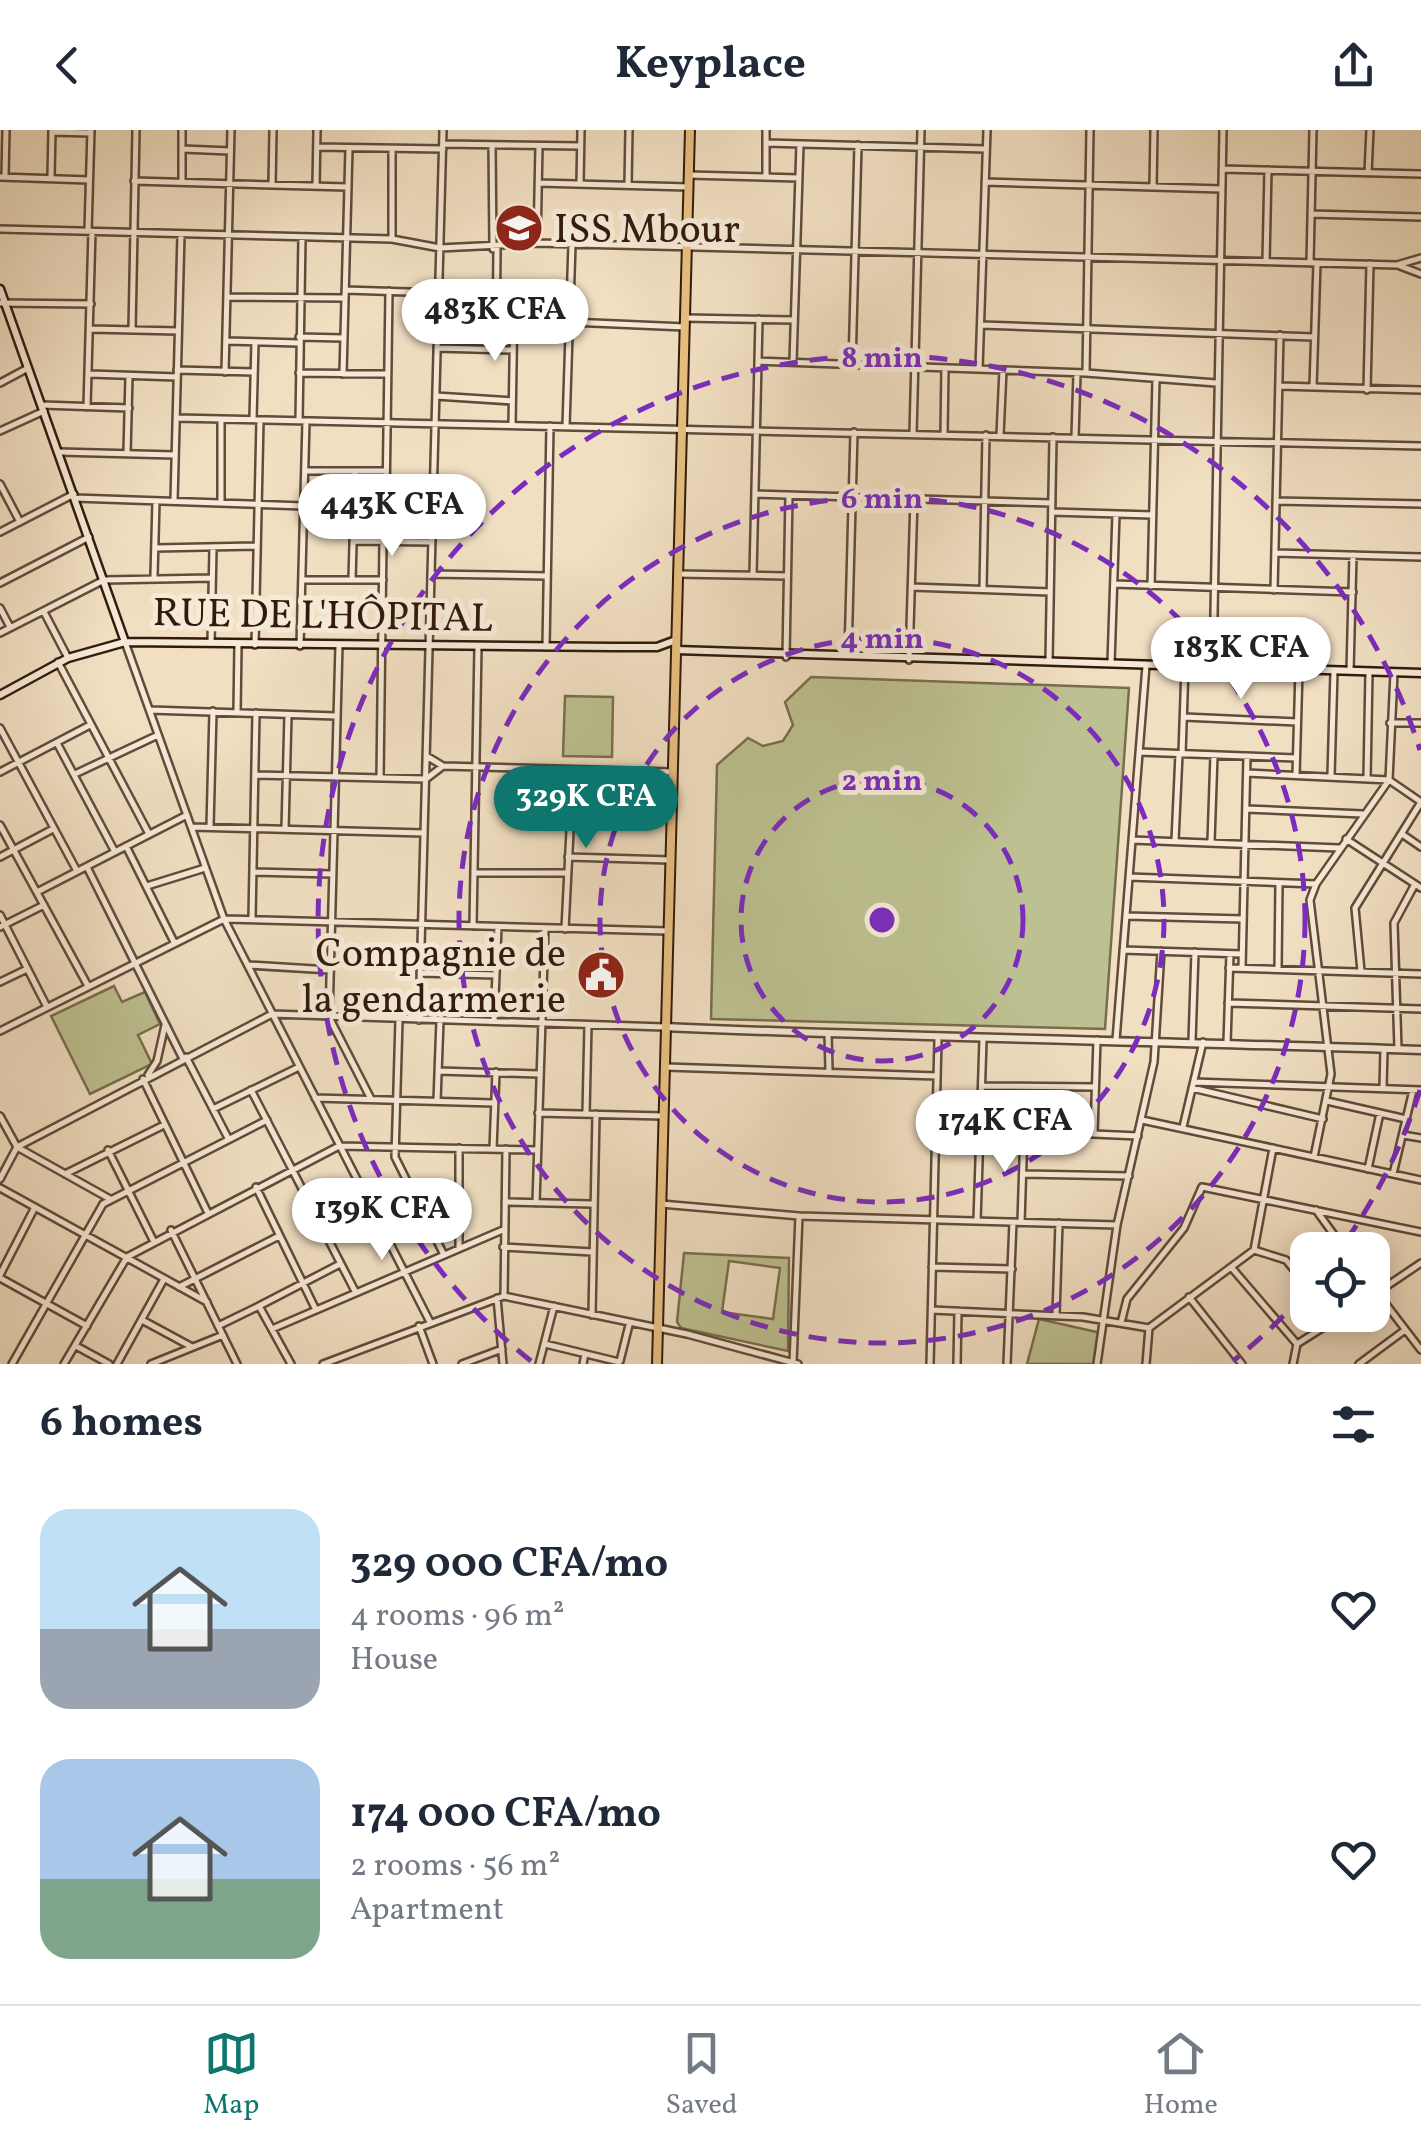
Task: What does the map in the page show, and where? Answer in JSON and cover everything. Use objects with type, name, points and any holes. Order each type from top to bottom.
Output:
[{"type":"highway","points":[[657,1364],[690,130]]},
{"type":"main road","points":[[0,289],[125,642]]},
{"type":"main road","name":"RUE DE L'HÔPITAL","points":[[0,695],[58,662],[125,642],[658,646]]},
{"type":"main road","points":[[658,646],[676,649]]},
{"type":"main road","points":[[658,646],[786,657],[1421,673]]},
{"type":"main road","points":[[664,1027],[938,1039],[1157,1040],[1421,1050]]},
{"type":"street","points":[[6,130],[2,178],[90,180]]},
{"type":"street","points":[[132,330],[136,130]]},
{"type":"street","points":[[182,130],[182,182]]},
{"type":"street","points":[[225,372],[231,130]]},
{"type":"street","points":[[272,185],[273,130]]},
{"type":"street","points":[[316,186],[317,130]]},
{"type":"street","points":[[419,1020],[443,130]]},
{"type":"street","points":[[580,184],[581,130]]},
{"type":"street","points":[[628,185],[630,130]]},
{"type":"street","points":[[766,130],[766,177]]},
{"type":"street","points":[[913,434],[921,130]]},
{"type":"street","points":[[979,369],[987,130]]},
{"type":"street","points":[[1086,373],[1090,130]]},
{"type":"street","points":[[1153,187],[1154,130]]},
{"type":"street","points":[[1213,668],[1223,130]]},
{"type":"street","points":[[1313,130],[1313,387]]},
{"type":"street","points":[[1368,173],[1370,130]]},
{"type":"street","points":[[51,178],[52,131],[91,131],[87,407]]},
{"type":"street","points":[[766,143],[986,148]]},
{"type":"street","points":[[793,362],[800,144]]},
{"type":"street","points":[[492,145],[496,348]]},
{"type":"street","points":[[538,146],[538,243]]},
{"type":"street","points":[[316,147],[580,146]]},
{"type":"street","points":[[852,364],[858,146]]},
{"type":"street","points":[[343,374],[348,148]]},
{"type":"street","points":[[392,148],[392,239]]},
{"type":"street","points":[[182,149],[230,151]]},
{"type":"street","points":[[1222,169],[1421,174]]},
{"type":"street","points":[[1266,262],[1268,170]]},
{"type":"street","points":[[689,175],[799,178]]},
{"type":"street","points":[[134,180],[348,187]]},
{"type":"street","points":[[538,182],[688,186]]},
{"type":"street","points":[[985,182],[1222,189]]},
{"type":"street","points":[[1312,214],[1421,217]]},
{"type":"street","points":[[0,229],[392,239],[440,248],[538,243],[1397,265],[1421,258]]},
{"type":"street","points":[[174,501],[180,234]]},
{"type":"street","points":[[300,646],[304,506],[299,373],[302,237]]},
{"type":"street","points":[[566,426],[572,244]]},
{"type":"street","points":[[1367,390],[1370,264]]},
{"type":"street","points":[[1397,265],[1421,274]]},
{"type":"street","points":[[386,500],[389,291]]},
{"type":"street","points":[[226,297],[439,292]]},
{"type":"street","points":[[2,302],[91,304]]},
{"type":"street","points":[[497,304],[570,306]]},
{"type":"street","points":[[512,425],[514,304]]},
{"type":"street","points":[[753,575],[758,319]]},
{"type":"street","points":[[570,322],[794,320]]},
{"type":"street","points":[[981,325],[1314,337]]},
{"type":"street","points":[[91,329],[178,331]]},
{"type":"street","points":[[1274,590],[1280,335]]},
{"type":"street","points":[[226,341],[343,338]]},
{"type":"street","points":[[255,342],[255,644]]},
{"type":"street","points":[[437,348],[513,350]]},
{"type":"street","points":[[758,361],[1086,373],[1216,384]]},
{"type":"street","points":[[0,383],[29,368]]},
{"type":"street","points":[[944,434],[945,368]]},
{"type":"street","points":[[1000,435],[1003,370]]},
{"type":"street","points":[[89,374],[254,372]]},
{"type":"street","points":[[299,373],[388,374]]},
{"type":"street","points":[[1075,437],[1078,373]]},
{"type":"street","points":[[127,453],[130,375]]},
{"type":"street","points":[[1151,586],[1156,379]]},
{"type":"street","points":[[1279,386],[1421,390]]},
{"type":"street","points":[[436,396],[512,400]]},
{"type":"street","points":[[0,432],[43,408],[128,408]]},
{"type":"street","points":[[176,418],[1421,446]]},
{"type":"street","points":[[221,503],[222,419]]},
{"type":"street","points":[[546,647],[550,426]]},
{"type":"street","points":[[848,658],[854,432]]},
{"type":"street","points":[[982,590],[986,435]]},
{"type":"street","points":[[1049,664],[1053,436]]},
{"type":"street","points":[[59,452],[175,455]]},
{"type":"street","points":[[304,471],[386,471]]},
{"type":"street","points":[[352,580],[355,471]]},
{"type":"street","points":[[0,484],[20,522]]},
{"type":"street","points":[[755,494],[1052,503]]},
{"type":"street","points":[[786,657],[789,495]]},
{"type":"street","points":[[0,532],[74,496],[304,506]]},
{"type":"street","points":[[354,499],[433,502]]},
{"type":"street","points":[[909,660],[914,499]]},
{"type":"street","points":[[154,576],[156,501]]},
{"type":"street","points":[[1276,501],[1421,504]]},
{"type":"street","points":[[1052,512],[1152,515]]},
{"type":"street","points":[[1111,666],[1116,514]]},
{"type":"street","points":[[0,584],[89,537]]},
{"type":"street","points":[[352,540],[432,542]]},
{"type":"street","points":[[380,778],[384,542]]},
{"type":"street","points":[[155,548],[257,546]]},
{"type":"street","points":[[212,644],[213,548]]},
{"type":"street","points":[[1275,552],[1421,557]]},
{"type":"street","points":[[1350,671],[1354,555]]},
{"type":"street","points":[[431,574],[546,576]]},
{"type":"street","points":[[678,574],[787,576]]},
{"type":"street","points":[[0,633],[104,580],[154,576],[212,578]]},
{"type":"street","points":[[302,580],[383,580]]},
{"type":"street","points":[[1114,584],[1353,592]]},
{"type":"street","points":[[911,587],[1050,592]]},
{"type":"street","points":[[0,608],[11,628]]},
{"type":"street","points":[[44,612],[68,658]]},
{"type":"street","points":[[125,642],[224,919],[430,1322]]},
{"type":"street","points":[[237,712],[238,645]]},
{"type":"street","points":[[339,646],[329,1017],[370,1100]]},
{"type":"street","points":[[473,926],[478,646]]},
{"type":"street","points":[[58,662],[149,834]]},
{"type":"street","points":[[1116,1040],[1146,666]]},
{"type":"street","points":[[1176,842],[1185,667]]},
{"type":"street","points":[[1296,775],[1299,670]]},
{"type":"street","points":[[1331,776],[1334,671]]},
{"type":"street","points":[[1367,779],[1368,672]]},
{"type":"street","points":[[1314,1157],[1330,1086],[1310,900],[1316,884],[1388,780],[1394,673]]},
{"type":"street","points":[[149,710],[336,716]]},
{"type":"street","points":[[210,827],[213,711]]},
{"type":"street","points":[[252,918],[256,713]]},
{"type":"street","points":[[285,829],[288,715]]},
{"type":"street","points":[[1184,717],[1298,722]]},
{"type":"street","points":[[1390,723],[1421,722]]},
{"type":"street","points":[[0,772],[91,724]]},
{"type":"street","points":[[0,728],[77,871]]},
{"type":"street","points":[[73,774],[158,735]]},
{"type":"street","points":[[56,744],[115,852]]},
{"type":"street","points":[[1139,752],[1296,758]]},
{"type":"street","points":[[1211,843],[1214,755]]},
{"type":"street","points":[[426,756],[444,766],[672,772]]},
{"type":"street","points":[[1242,968],[1248,756]]},
{"type":"street","points":[[256,775],[426,779],[444,766]]},
{"type":"street","points":[[565,929],[573,772]]},
{"type":"street","points":[[1247,773],[1388,780],[1421,802],[1355,908],[1361,972]]},
{"type":"street","points":[[1246,809],[1362,814]]},
{"type":"street","points":[[36,892],[186,815]]},
{"type":"street","points":[[0,824],[88,986]]},
{"type":"street","points":[[191,828],[334,828],[424,833]]},
{"type":"street","points":[[0,856],[52,830]]},
{"type":"street","points":[[1402,834],[1421,847]]},
{"type":"street","points":[[1346,839],[1418,886],[1395,917],[1398,1049]]},
{"type":"street","points":[[1132,840],[1340,848]]},
{"type":"street","points":[[126,846],[174,943]]},
{"type":"street","points":[[568,857],[670,860]]},
{"type":"street","points":[[88,867],[228,1138]]},
{"type":"street","points":[[146,886],[205,868]]},
{"type":"street","points":[[253,872],[332,874]]},
{"type":"street","points":[[475,873],[567,873]]},
{"type":"street","points":[[1129,877],[1316,884]]},
{"type":"street","points":[[1278,969],[1279,882]]},
{"type":"street","points":[[2,926],[44,906]]},
{"type":"street","points":[[0,914],[2,926],[47,1007]]},
{"type":"street","points":[[1126,916],[1243,919]]},
{"type":"street","points":[[0,1031],[224,919],[668,931]]},
{"type":"street","points":[[494,1021],[498,927]]},
{"type":"street","points":[[536,1202],[545,928]]},
{"type":"street","points":[[1124,950],[1242,954]]},
{"type":"street","points":[[1098,1364],[1117,1225],[1157,1040],[1161,951]]},
{"type":"street","points":[[1192,1041],[1195,952]]},
{"type":"street","points":[[1227,1043],[1230,954]]},
{"type":"street","points":[[247,964],[330,970]]},
{"type":"street","points":[[1230,968],[1421,974]]},
{"type":"street","points":[[0,982],[27,969]]},
{"type":"street","points":[[420,973],[496,976]]},
{"type":"street","points":[[1228,1003],[1421,1009]]},
{"type":"street","points":[[0,1179],[17,1147],[272,1014],[664,1027]]},
{"type":"street","points":[[399,1020],[394,1148],[444,1254]]},
{"type":"street","points":[[437,1101],[440,1020]]},
{"type":"street","points":[[145,1078],[157,1060],[165,1022]]},
{"type":"street","points":[[586,1114],[588,1025]]},
{"type":"street","points":[[828,1034],[829,1070]]},
{"type":"street","points":[[930,1364],[938,1039]]},
{"type":"street","points":[[977,1221],[983,1040]]},
{"type":"street","points":[[1094,1132],[1097,1040]]},
{"type":"street","points":[[1183,1128],[1203,1042]]},
{"type":"street","points":[[1384,1049],[1384,1088]]},
{"type":"street","points":[[214,1109],[299,1067]]},
{"type":"street","points":[[662,1067],[938,1076]]},
{"type":"street","points":[[439,1071],[539,1074]]},
{"type":"street","points":[[494,1149],[496,1072]]},
{"type":"street","points":[[145,1078],[207,1212]]},
{"type":"street","points":[[1193,1085],[1417,1089],[1393,1174]]},
{"type":"street","points":[[1193,1085],[1323,1118]]},
{"type":"street","points":[[982,1086],[1095,1088]]},
{"type":"street","points":[[251,1090],[356,1293]]},
{"type":"street","points":[[316,1098],[494,1103]]},
{"type":"street","points":[[1327,1101],[1406,1119]]},
{"type":"street","points":[[538,1112],[662,1116]]},
{"type":"street","points":[[1368,1169],[1380,1113]]},
{"type":"street","points":[[592,1316],[596,1114]]},
{"type":"street","points":[[0,1116],[17,1147],[110,1199]]},
{"type":"street","points":[[12,1364],[84,1234],[110,1199],[267,1120]]},
{"type":"street","points":[[1142,1120],[1421,1180]]},
{"type":"street","points":[[65,1174],[164,1124]]},
{"type":"street","points":[[934,1127],[1138,1136]]},
{"type":"street","points":[[1008,1364],[1024,1130]]},
{"type":"street","points":[[1403,1134],[1421,1138]]},
{"type":"street","points":[[64,1364],[127,1257],[171,1230],[339,1146],[537,1150]]},
{"type":"street","points":[[459,1248],[460,1148]]},
{"type":"street","points":[[1146,1364],[1149,1328],[1254,1250],[1273,1148]]},
{"type":"street","points":[[504,1364],[500,1297],[506,1149]]},
{"type":"street","points":[[108,1150],[153,1240]]},
{"type":"street","points":[[1023,1174],[1129,1176]]},
{"type":"street","points":[[1121,1323],[1127,1299],[1184,1228],[1202,1187],[1421,1232]]},
{"type":"street","points":[[0,1188],[206,1302]]},
{"type":"street","points":[[256,1188],[316,1310]]},
{"type":"street","points":[[414,1194],[459,1194]]},
{"type":"street","points":[[505,1202],[593,1204]]},
{"type":"street","points":[[661,1204],[799,1216],[1117,1225]]},
{"type":"street","points":[[36,1208],[0,1277],[87,1326]]},
{"type":"street","points":[[1314,1208],[1332,1232]]},
{"type":"street","points":[[323,1364],[500,1297],[796,1363],[799,1216]]},
{"type":"street","points":[[1056,1315],[1059,1223]]},
{"type":"street","points":[[272,1329],[504,1229]]},
{"type":"street","points":[[171,1230],[237,1364]]},
{"type":"street","points":[[179,1287],[280,1236]]},
{"type":"street","points":[[504,1246],[592,1252]]},
{"type":"street","points":[[1254,1250],[1286,1260],[1290,1265]]},
{"type":"street","points":[[1390,1284],[1421,1263]]},
{"type":"street","points":[[218,1326],[340,1264]]},
{"type":"street","points":[[932,1266],[1012,1269]]},
{"type":"street","points":[[1232,1267],[1297,1344]]},
{"type":"street","points":[[76,1346],[113,1364],[164,1279]]},
{"type":"street","points":[[1189,1297],[1242,1364]]},
{"type":"street","points":[[258,1306],[291,1364]]},
{"type":"street","points":[[539,1364],[554,1306]]},
{"type":"street","points":[[932,1310],[1056,1315],[1149,1328]]},
{"type":"street","points":[[958,1310],[958,1364]]},
{"type":"street","points":[[1390,1312],[1421,1350]]},
{"type":"street","points":[[142,1320],[192,1348]]},
{"type":"street","points":[[420,1326],[432,1364]]},
{"type":"street","points":[[545,1344],[619,1363],[630,1326]]},
{"type":"street","points":[[1359,1364],[1405,1330]]},
{"type":"street","points":[[1293,1364],[1297,1344],[1312,1332]]},
{"type":"street","points":[[151,1364],[223,1335]]},
{"type":"street","points":[[462,1364],[502,1349]]},
{"type":"street","points":[[583,1364],[585,1354]]},
{"type":"street","points":[[347,1355],[351,1364]]},
{"type":"green space","points":[[811,677],[1129,688],[1105,1029],[711,1019],[717,765],[748,738],[763,746],[783,741],[793,725],[785,702]]},
{"type":"green space","points":[[565,696],[613,697],[612,757],[563,756]]},
{"type":"green space","points":[[114,986],[122,1002],[145,992],[160,1024],[138,1035],[152,1064],[90,1094],[51,1016]]},
{"type":"green space","points":[[684,1253],[789,1258],[788,1351],[681,1328],[677,1322]],"holes":[[[729,1261],[780,1268],[773,1319],[722,1312]]]},
{"type":"green space","points":[[1039,1319],[1101,1333],[1095,1364],[1027,1364]]},
{"type":"place","name":"ISS Mbour","points":[[519,228]]},
{"type":"place","name":"Compagnie de la gendarmerie","points":[[601,975]]}]
